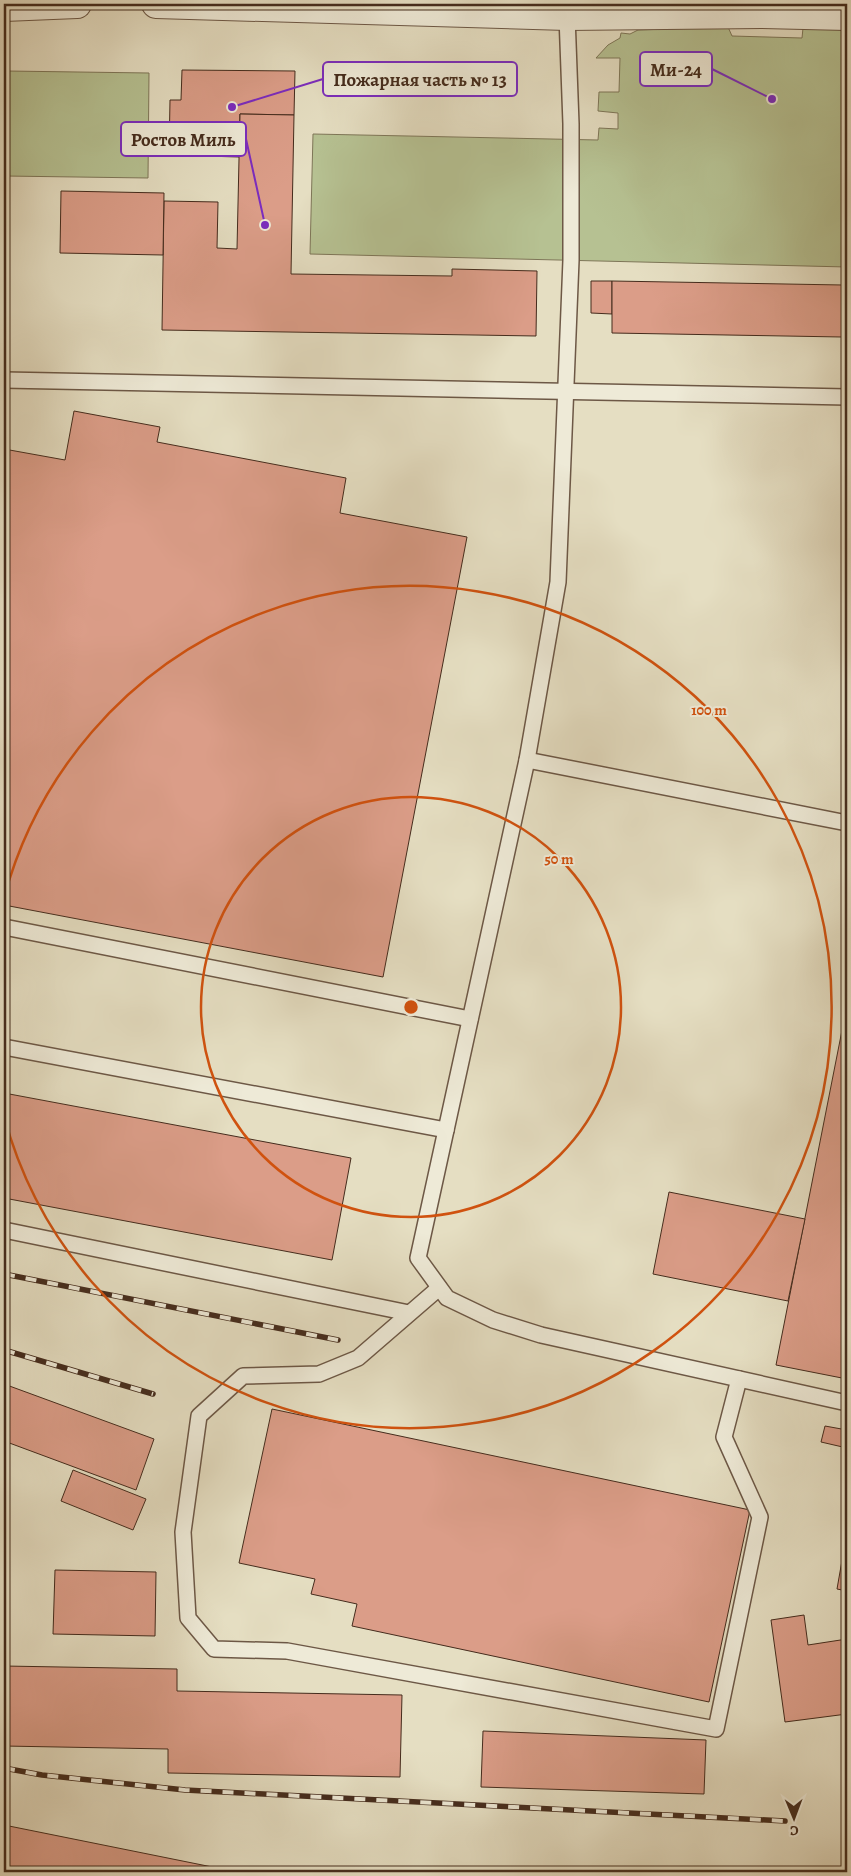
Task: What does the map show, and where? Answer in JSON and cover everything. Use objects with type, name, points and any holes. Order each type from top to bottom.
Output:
[{"type":"street","points":[[4,7],[60,4]]},
{"type":"street","points":[[156,4],[567,16],[761,9],[847,16]]},
{"type":"lane","points":[[567,16],[571,124],[571,260],[558,582],[527,760],[418,1258],[447,1298],[493,1320],[541,1335],[847,1403]]},
{"type":"lane","points":[[4,380],[847,397]]},
{"type":"lane","points":[[527,760],[847,823]]},
{"type":"lane","points":[[4,927],[470,1019]]},
{"type":"lane","points":[[4,1047],[446,1130]]},
{"type":"lane","points":[[4,1230],[409,1314]]},
{"type":"lane","points":[[440,1288],[358,1358],[319,1374],[243,1376],[199,1416],[183,1532],[188,1618],[214,1649],[287,1651],[716,1729],[760,1517],[724,1437],[739,1379]]},
{"type":"green space","points":[[728,27],[732,36],[802,38],[803,28],[847,28],[847,267],[310,254],[313,134],[598,140],[599,128],[618,129],[618,113],[598,111],[599,92],[619,92],[620,58],[596,58],[608,45],[620,38],[621,33],[630,34],[638,30]]},
{"type":"green space","points":[[7,71],[149,73],[148,178],[5,176]]},
{"type":"building","points":[[182,70],[295,71],[294,115],[240,114],[239,157],[169,155],[170,100],[181,100]]},
{"type":"building","points":[[240,114],[294,115],[291,274],[452,276],[452,269],[537,271],[536,336],[162,330],[164,201],[218,202],[217,248],[237,249]]},
{"type":"building","points":[[61,191],[164,193],[163,255],[60,253]]},
{"type":"building","points":[[591,281],[612,281],[612,314],[591,313]]},
{"type":"building","points":[[612,281],[843,285],[842,337],[612,333]]},
{"type":"building","points":[[843,285],[847,285],[847,351],[842,351]]},
{"type":"building","points":[[74,411],[160,427],[157,442],[346,478],[340,513],[467,537],[383,977],[4,905],[4,449],[65,460]]},
{"type":"building","points":[[847,1005],[847,1379],[776,1365]]},
{"type":"building","points":[[4,1093],[351,1158],[332,1260],[4,1198]]},
{"type":"building","points":[[669,1192],[805,1219],[788,1301],[653,1274]]},
{"type":"building","points":[[4,1384],[154,1439],[136,1490],[4,1441]]},
{"type":"building","points":[[272,1409],[750,1510],[709,1702],[352,1626],[357,1604],[311,1594],[315,1579],[239,1563]]},
{"type":"building","points":[[825,1426],[847,1430],[847,1448],[821,1442]]},
{"type":"building","points":[[73,1470],[146,1499],[133,1530],[61,1501]]},
{"type":"building","points":[[847,1532],[847,1591],[837,1589]]},
{"type":"building","points":[[55,1570],[156,1572],[155,1636],[53,1634]]},
{"type":"building","points":[[804,1615],[808,1645],[847,1639],[847,1714],[785,1722],[771,1620]]},
{"type":"building","points":[[4,1666],[177,1669],[177,1691],[402,1695],[400,1777],[168,1773],[168,1749],[4,1746]]},
{"type":"building","points":[[483,1731],[706,1740],[704,1794],[481,1787]]},
{"type":"building","points":[[4,1825],[237,1872],[4,1872]]},
{"type":"railway","points":[[4,1274],[338,1340]]},
{"type":"railway","points":[[4,1350],[153,1394]]},
{"type":"railway","points":[[4,1768],[42,1775],[185,1790],[785,1821]]},
{"type":"place","name":"Ми-24","points":[[772,99]]},
{"type":"place","name":"Пожарная часть № 13","points":[[232,107]]},
{"type":"place","name":"Ростов Миль","points":[[265,225]]}]
